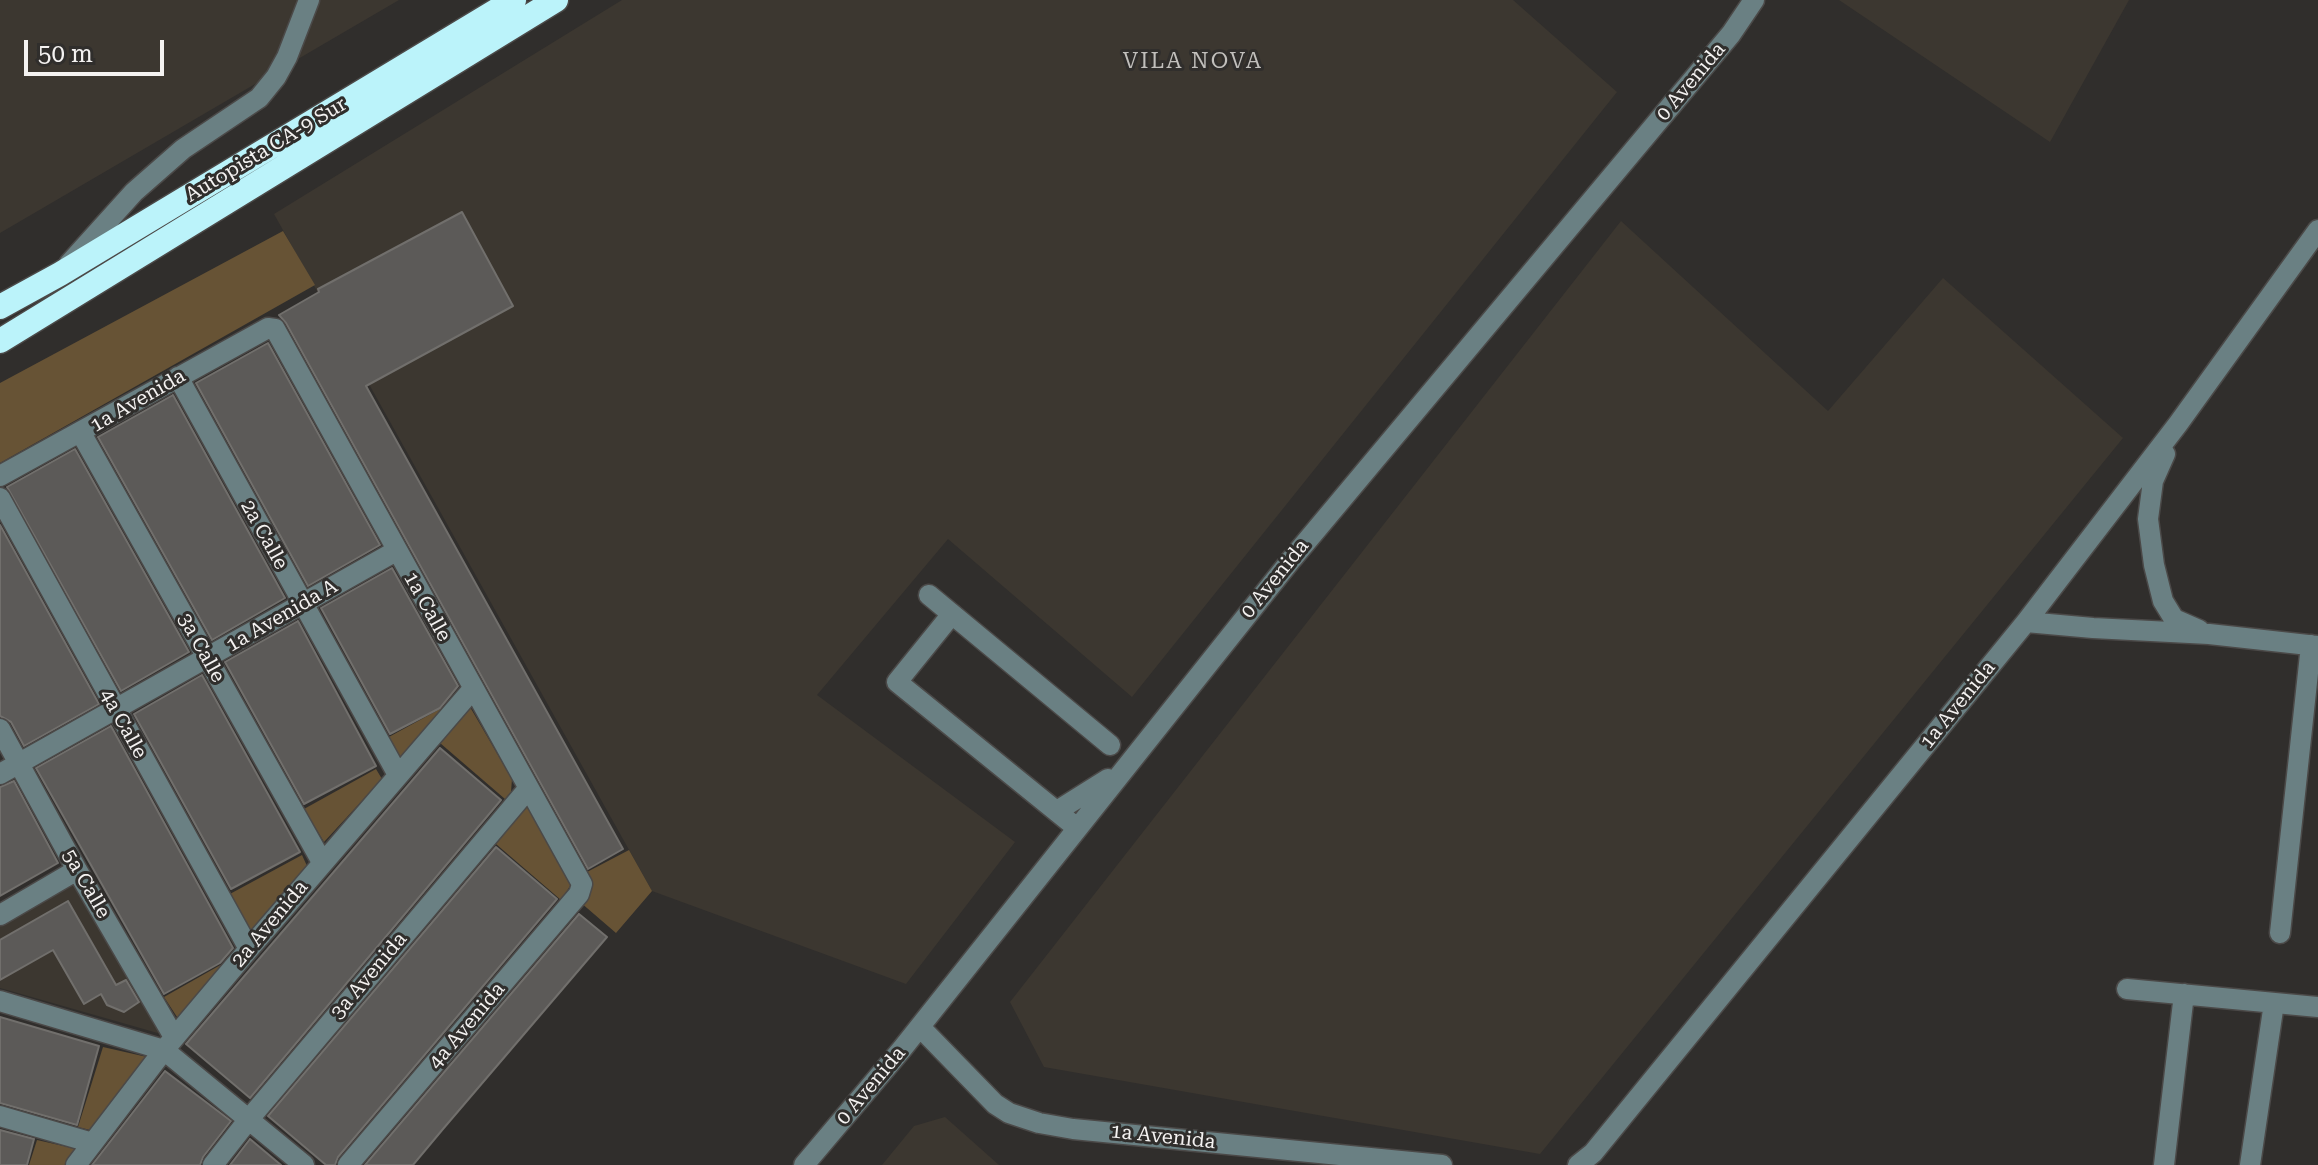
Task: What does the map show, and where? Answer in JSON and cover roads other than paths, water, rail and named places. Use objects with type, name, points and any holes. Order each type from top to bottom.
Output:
[{"type":"highway","name":"Autopista CA-9 Sur","points":[[0,307],[60,274],[514,0]]},
{"type":"highway","name":"Autopista CA-9 Sur","points":[[0,341],[556,0]]},
{"type":"street","points":[[60,274],[134,192],[183,149],[259,98],[287,57],[309,0]]},
{"type":"street","name":"0 Avenida","points":[[804,1165],[920,1027],[1291,560],[1731,34],[1754,0]]},
{"type":"street","name":"1a Avenida","points":[[1578,1165],[1593,1153],[2026,622],[2178,424],[2318,230]]},
{"type":"street","name":"1a Avenida","points":[[0,476],[268,328],[275,329]]},
{"type":"street","name":"1a Calle","points":[[275,329],[582,884]]},
{"type":"street","name":"2a Calle","points":[[178,377],[398,775]]},
{"type":"street","points":[[2178,424],[2153,481],[2148,519],[2154,565],[2163,601],[2174,619],[2209,634]]},
{"type":"street","name":"3a Calle","points":[[81,433],[322,862]]},
{"type":"street","name":"4a Calle","points":[[0,498],[249,949]]},
{"type":"street","name":"1a Avenida A","points":[[0,774],[396,551]]},
{"type":"street","points":[[929,595],[1110,745]]},
{"type":"street","points":[[952,614],[897,682],[1077,828]]},
{"type":"street","points":[[2026,622],[2209,634],[2315,645],[2280,933]]},
{"type":"street","name":"2a Avenida","points":[[76,1165],[169,1044],[472,690]]},
{"type":"street","name":"5a Calle","points":[[0,729],[169,1044]]},
{"type":"street","points":[[1057,811],[1122,771]]},
{"type":"street","name":"3a Avenida","points":[[213,1165],[528,789]]},
{"type":"street","points":[[0,915],[77,870]]},
{"type":"street","name":"4a Avenida","points":[[348,1165],[579,894],[582,884]]},
{"type":"street","points":[[2127,989],[2318,1007]]},
{"type":"street","points":[[2164,1165],[2184,994]]},
{"type":"street","points":[[0,1001],[169,1044],[249,1119],[304,1165]]},
{"type":"street","points":[[2250,1165],[2274,1003]]},
{"type":"street","name":"1a Avenida","points":[[920,1027],[995,1104],[1009,1113],[1039,1123],[1073,1129],[1442,1165]]},
{"type":"street","points":[[0,1116],[93,1143]]},
{"type":"district","name":"VILA NOVA","points":[[1193,62]]}]
